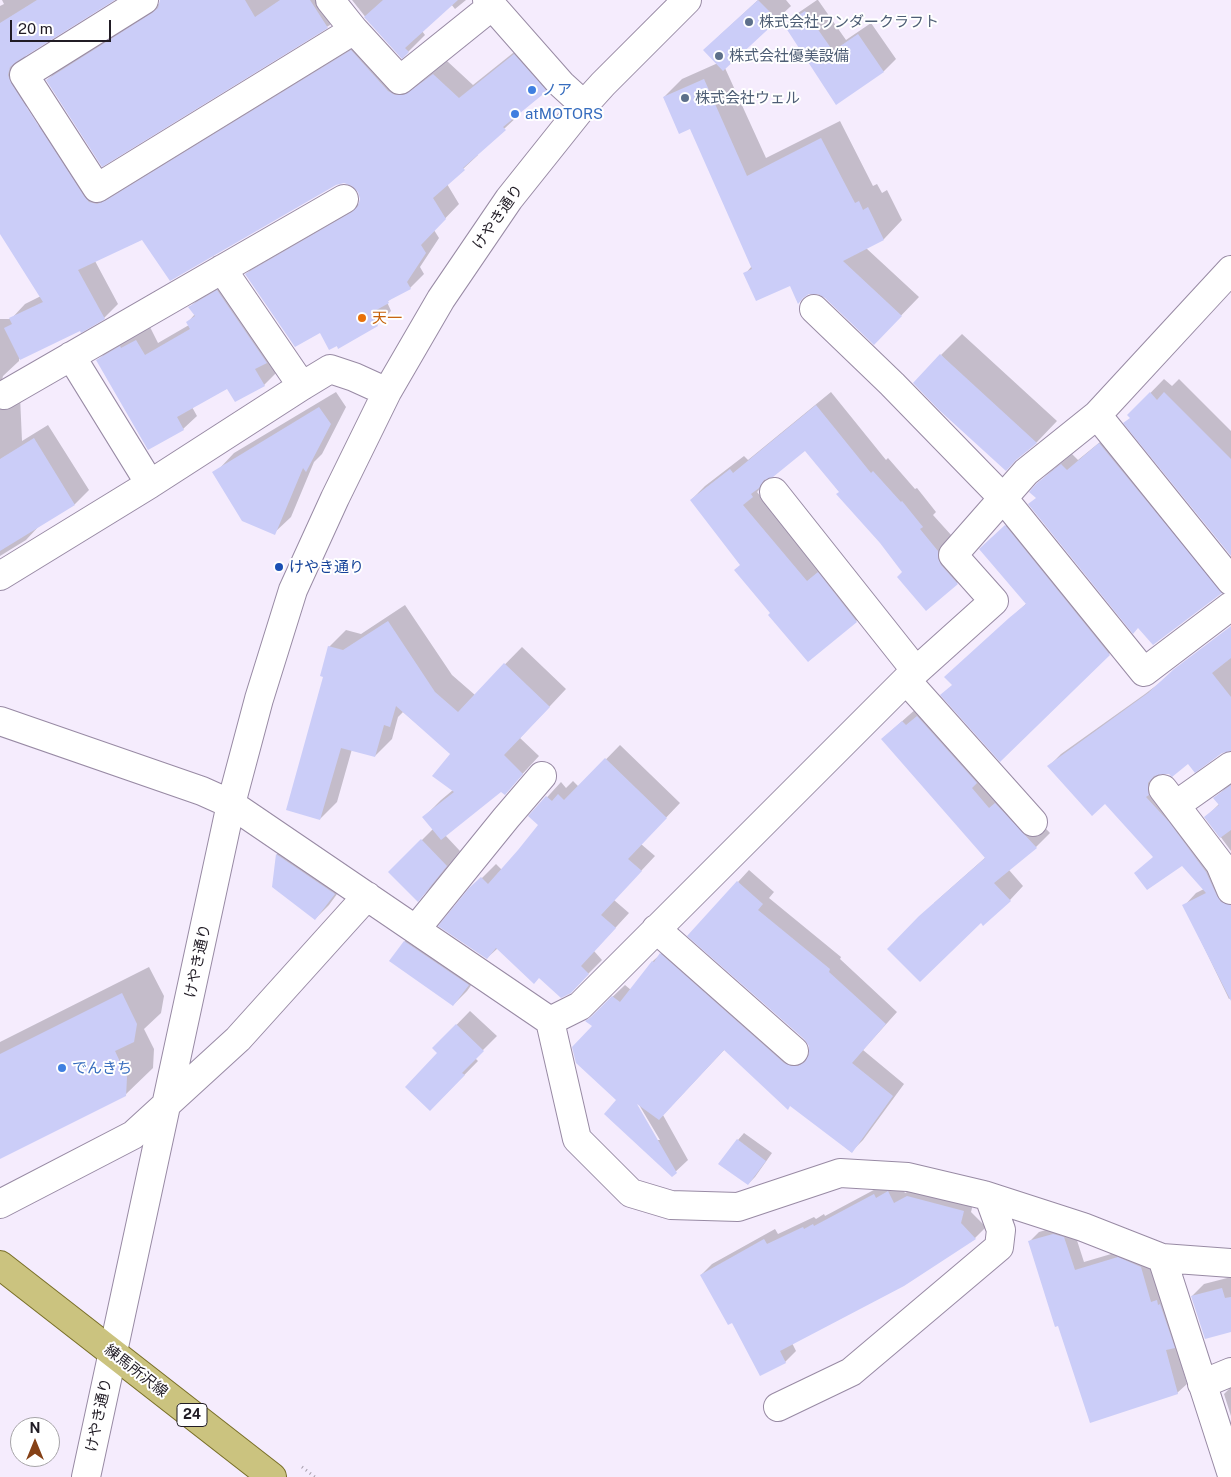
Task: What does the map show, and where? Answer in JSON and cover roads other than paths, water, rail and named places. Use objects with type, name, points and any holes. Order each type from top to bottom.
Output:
[{"type":"main road","name":"練馬所沢線","points":[[0,1265],[272,1477]]},
{"type":"street","points":[[144,0],[24,75],[97,188],[354,30]]},
{"type":"street","points":[[330,0],[354,30],[400,80],[489,3],[561,84],[584,105]]},
{"type":"street","name":"けやき通り","points":[[86,1477],[231,804],[259,699],[293,590],[335,498],[387,392],[441,299],[504,206],[584,105],[687,0]]},
{"type":"street","points":[[4,395],[344,199]]},
{"type":"street","points":[[222,269],[302,386]]},
{"type":"street","points":[[550,1021],[580,1006],[911,675],[994,601],[953,555],[1026,472],[1097,415],[1231,270]]},
{"type":"street","points":[[814,309],[892,384],[1003,498],[1144,672],[1231,606]]},
{"type":"street","points":[[71,356],[150,484]]},
{"type":"street","points":[[0,576],[150,484],[330,369],[354,377],[387,392]]},
{"type":"street","points":[[1097,415],[1231,581]]},
{"type":"street","points":[[774,492],[911,675],[1033,822]]},
{"type":"street","points":[[0,721],[202,791],[231,804],[550,1021],[577,1139],[632,1193],[671,1205],[738,1207],[840,1173],[908,1177],[989,1197],[1083,1227],[1162,1258],[1231,1263]]},
{"type":"street","points":[[1231,766],[1170,797],[1220,864],[1231,890]]},
{"type":"street","points":[[416,930],[542,776]]},
{"type":"street","points":[[0,1204],[133,1135],[238,1039],[367,896]]},
{"type":"street","points":[[656,930],[794,1051]]},
{"type":"street","points":[[778,1407],[852,1372],[999,1247],[1000,1230],[989,1197]]},
{"type":"street","points":[[1162,1258],[1231,1472]]},
{"type":"street","points":[[1202,1384],[1231,1372]]},
{"type":"place","name":"株式会社ワンダークラフト","points":[[749,22]]},
{"type":"place","name":"株式会社優美設備","points":[[719,56]]},
{"type":"place","name":"ノア","points":[[532,90]]},
{"type":"place","name":"株式会社ウェル","points":[[685,98]]},
{"type":"place","name":"atMOTORS","points":[[515,114]]},
{"type":"place","name":"天一","points":[[362,318]]},
{"type":"place","name":"けやき通り","points":[[279,567]]},
{"type":"place","name":"でんきち","points":[[62,1068]]}]
